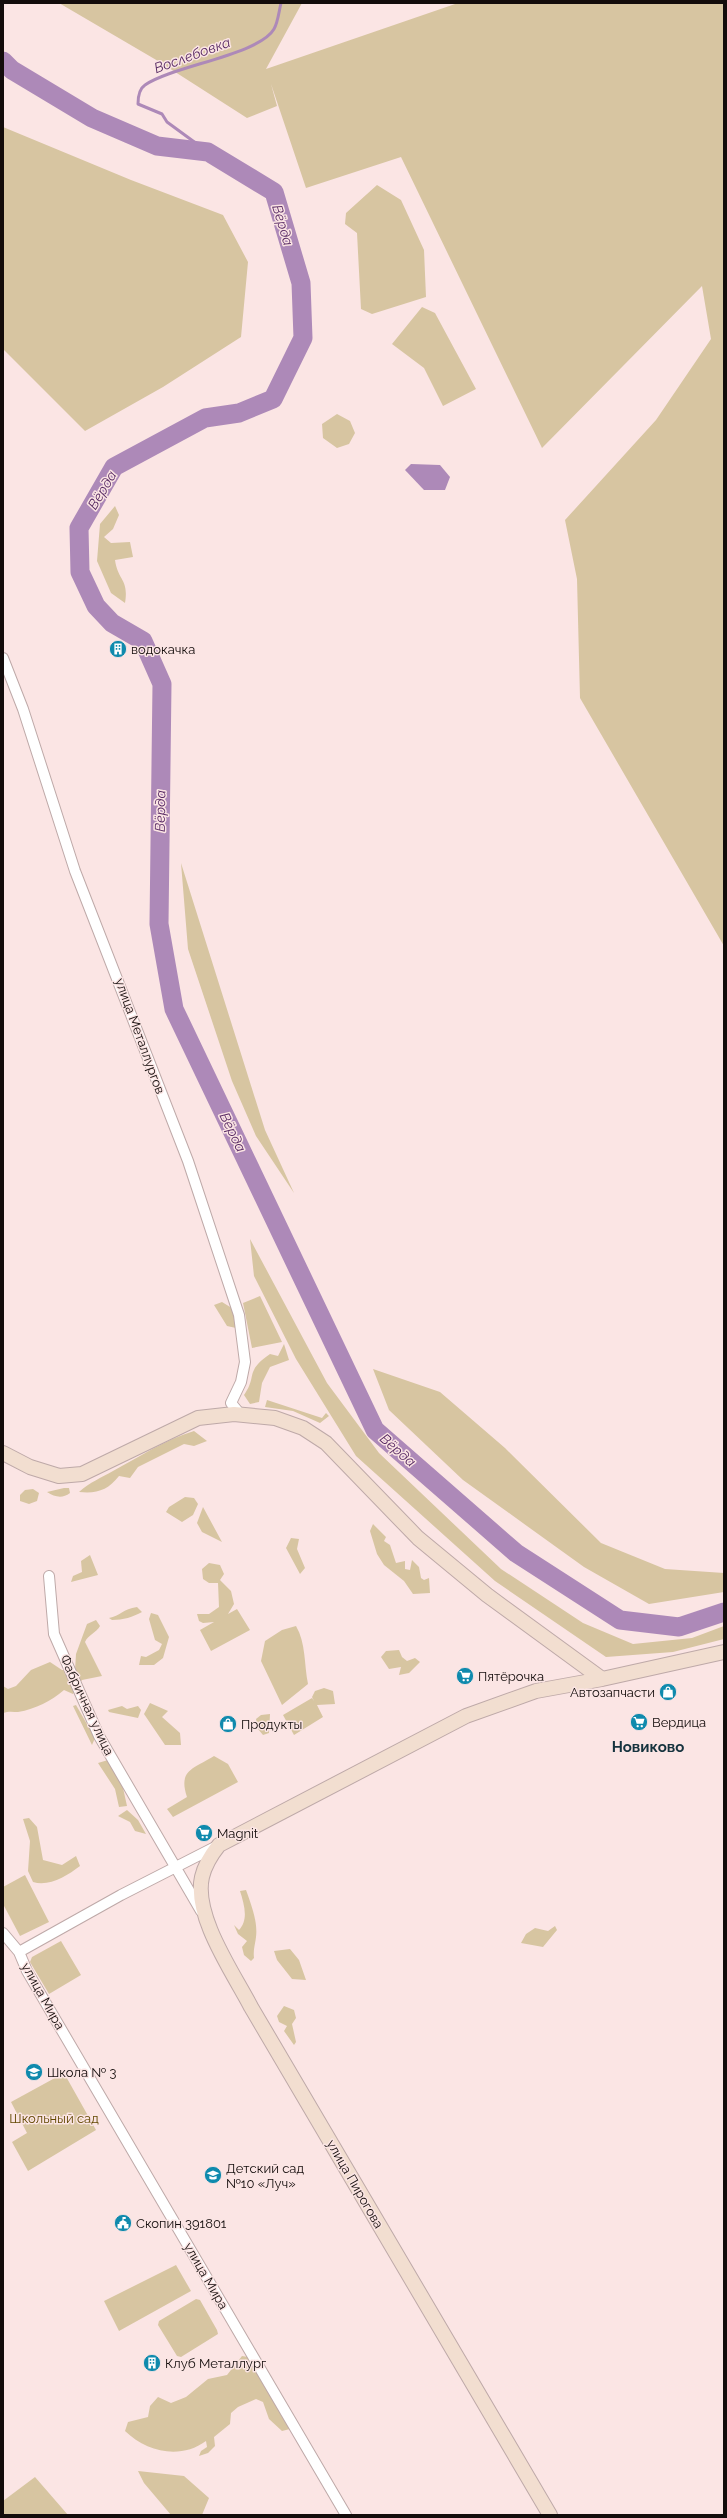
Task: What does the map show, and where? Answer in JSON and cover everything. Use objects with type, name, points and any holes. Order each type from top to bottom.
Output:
[{"type":"street","name":"улица Металлургов","points":[[3,658],[23,709],[75,871],[188,1161],[239,1315],[244,1343],[245,1362],[241,1382],[231,1403],[241,1415]]},
{"type":"street","points":[[3,1453],[30,1467],[59,1476],[82,1474],[198,1418],[241,1415],[275,1418],[303,1428],[326,1443],[418,1538],[487,1595],[602,1679]]},
{"type":"street","name":"Фабричная улица","points":[[49,1576],[54,1634],[99,1736],[177,1866],[208,1925]]},
{"type":"street","points":[[3,1933],[19,1952],[177,1866],[466,1716],[536,1692],[724,1652]]},
{"type":"street","name":"улица Пирогова","points":[[219,1845],[208,1859],[202,1878],[202,1899],[208,1925],[251,2008],[550,2515]]},
{"type":"street","name":"улица Мира","points":[[19,1952],[27,1970],[346,2515]]},
{"type":"green space","points":[[59,3],[302,3],[266,69],[458,3],[724,3],[724,946],[580,698],[577,579],[565,520],[656,420],[711,339],[702,286],[542,448],[401,157],[306,188],[271,84],[277,106],[247,118],[158,61]]},
{"type":"green space","points":[[3,127],[131,180],[223,215],[248,262],[241,337],[163,387],[85,431],[3,349]]},
{"type":"green space","points":[[377,185],[401,200],[424,250],[426,297],[372,314],[361,309],[357,233],[345,224],[346,213]]},
{"type":"green space","points":[[422,307],[435,313],[476,389],[443,406],[424,368],[392,344]]},
{"type":"green space","points":[[337,414],[350,421],[355,433],[349,444],[337,448],[323,438],[322,424]]},
{"type":"green space","points":[[115,506],[119,515],[113,529],[104,537],[111,543],[130,542],[133,557],[115,560],[116,567],[126,589],[125,603],[111,593],[97,561],[100,524]]},
{"type":"green space","points":[[181,863],[265,1130],[294,1193],[256,1136],[232,1081],[188,949]]},
{"type":"green space","points":[[250,1239],[327,1383],[379,1453],[501,1569],[583,1623],[633,1644],[692,1638],[724,1626],[724,1639],[673,1652],[606,1657],[495,1581],[356,1456],[296,1359],[254,1276]]},
{"type":"green space","points":[[260,1296],[282,1342],[252,1348],[243,1303]]},
{"type":"green space","points":[[222,1302],[235,1310],[236,1328],[227,1326],[214,1305]]},
{"type":"green space","points":[[284,1344],[289,1360],[270,1367],[262,1383],[259,1402],[250,1404],[244,1395],[254,1370],[262,1360],[270,1354],[278,1356]]},
{"type":"green space","points":[[373,1369],[440,1392],[505,1448],[601,1543],[665,1569],[724,1573],[724,1592],[649,1604],[584,1567],[463,1480],[389,1410]]},
{"type":"green space","points":[[267,1400],[322,1418],[326,1413],[329,1416],[320,1423],[293,1411],[265,1407]]},
{"type":"green space","points":[[194,1431],[207,1441],[194,1446],[184,1444],[138,1467],[130,1478],[119,1476],[111,1485],[97,1492],[79,1492],[91,1483],[153,1449]]},
{"type":"green space","points":[[69,1488],[70,1493],[61,1497],[47,1492]]},
{"type":"green space","points":[[33,1489],[39,1493],[37,1501],[29,1504],[20,1501],[20,1495],[25,1490]]},
{"type":"green space","points":[[185,1497],[194,1498],[198,1504],[193,1515],[182,1522],[166,1512],[169,1507]]},
{"type":"green space","points":[[203,1507],[222,1542],[202,1532],[197,1523]]},
{"type":"green space","points":[[373,1524],[386,1537],[384,1541],[390,1545],[396,1563],[405,1561],[405,1569],[410,1570],[412,1560],[419,1567],[421,1578],[424,1580],[429,1578],[430,1593],[413,1594],[404,1581],[384,1565],[377,1554],[370,1531]]},
{"type":"green space","points":[[291,1538],[299,1539],[297,1549],[305,1568],[300,1574],[286,1548]]},
{"type":"green space","points":[[90,1555],[98,1575],[71,1582],[73,1576],[82,1572],[81,1561]]},
{"type":"green space","points":[[209,1563],[220,1565],[224,1574],[220,1580],[231,1591],[234,1604],[228,1614],[237,1609],[250,1630],[211,1651],[200,1630],[214,1622],[203,1623],[199,1621],[197,1614],[209,1614],[219,1607],[218,1583],[209,1583],[203,1579],[202,1569]]},
{"type":"green space","points":[[137,1607],[142,1612],[124,1619],[112,1620],[109,1618],[128,1609]]},
{"type":"green space","points":[[151,1613],[158,1615],[169,1637],[163,1658],[154,1665],[139,1665],[141,1656],[146,1657],[159,1650],[162,1644],[155,1640],[149,1619]]},
{"type":"green space","points":[[96,1620],[100,1626],[85,1642],[102,1676],[82,1680],[73,1694],[64,1690],[54,1698],[37,1707],[25,1711],[3,1713],[3,1686],[8,1689],[16,1686],[31,1670],[50,1662],[62,1670],[75,1670],[76,1654],[87,1624]]},
{"type":"green space","points":[[296,1626],[302,1639],[308,1684],[282,1705],[261,1661],[265,1641],[282,1630]]},
{"type":"green space","points":[[399,1650],[402,1657],[407,1661],[415,1658],[420,1662],[409,1673],[399,1675],[401,1667],[389,1669],[381,1657],[386,1651]]},
{"type":"green space","points":[[324,1688],[333,1691],[335,1704],[317,1705],[323,1717],[294,1735],[283,1715],[312,1698],[314,1701],[312,1697],[315,1691]]},
{"type":"green space","points":[[150,1703],[168,1711],[162,1717],[180,1733],[181,1745],[165,1745],[144,1714]]},
{"type":"green space","points":[[76,1705],[95,1738],[92,1745],[73,1706]]},
{"type":"green space","points":[[122,1706],[127,1709],[138,1706],[141,1710],[138,1718],[109,1712],[108,1710]]},
{"type":"green space","points":[[270,1714],[269,1733],[263,1735],[258,1729],[256,1719],[261,1715]]},
{"type":"green space","points":[[214,1756],[228,1764],[238,1782],[173,1817],[167,1809],[187,1797],[184,1781],[189,1771]]},
{"type":"green space","points":[[108,1760],[123,1788],[127,1806],[119,1807],[115,1789],[98,1763]]},
{"type":"green space","points":[[127,1810],[138,1820],[146,1834],[135,1831],[130,1822],[118,1816]]},
{"type":"green space","points":[[29,1818],[37,1827],[43,1860],[62,1865],[76,1856],[80,1866],[58,1880],[45,1883],[33,1882],[28,1871],[30,1841],[23,1819]]},
{"type":"green space","points":[[25,1875],[49,1922],[20,1936],[3,1904],[3,1887]]},
{"type":"green space","points":[[246,1890],[254,1913],[256,1925],[254,1958],[251,1961],[244,1955],[242,1947],[247,1941],[238,1934],[234,1925],[239,1930],[244,1921],[245,1911],[240,1891]]},
{"type":"green space","points":[[555,1926],[557,1930],[543,1947],[521,1943],[526,1934],[535,1928],[548,1931]]},
{"type":"green space","points":[[61,1941],[81,1975],[49,1994],[30,1962],[32,1957]]},
{"type":"green space","points":[[290,1949],[299,1960],[306,1980],[292,1979],[277,1960],[274,1951]]},
{"type":"green space","points":[[284,2006],[294,2010],[296,2018],[292,2024],[296,2042],[294,2045],[284,2031],[287,2026],[279,2022],[277,2016]]},
{"type":"green space","name":"Школьный сад","points":[[64,2073],[96,2130],[28,2171],[12,2142],[27,2133],[11,2102]]},
{"type":"green space","points":[[176,2265],[191,2291],[119,2331],[104,2301]]},
{"type":"green space","points":[[196,2299],[200,2300],[218,2334],[181,2357],[177,2356],[158,2325],[159,2321]]},
{"type":"green space","points":[[242,2356],[248,2357],[290,2429],[282,2431],[269,2419],[263,2402],[256,2399],[238,2407],[231,2413],[230,2424],[214,2437],[215,2446],[208,2453],[199,2456],[201,2451],[207,2447],[206,2441],[196,2447],[185,2450],[175,2452],[164,2451],[143,2444],[125,2431],[128,2422],[148,2417],[150,2406],[158,2397],[171,2403],[186,2397],[208,2379],[227,2375]]},
{"type":"green space","points":[[138,2471],[184,2476],[209,2498],[202,2515],[171,2515],[144,2483]]},
{"type":"green space","points":[[35,2477],[68,2515],[3,2515],[3,2501]]},
{"type":"shaded area","points":[[411,464],[440,465],[450,477],[445,490],[424,490],[405,470]]},
{"type":"waterway","name":"Вослебовка","points":[[208,152],[167,122],[162,114],[138,104],[140,91],[145,85],[158,78],[234,53],[265,38],[274,29],[281,3]]},
{"type":"waterway","name":"Вёрда","points":[[3,61],[12,70],[92,118],[157,146],[208,152],[274,192],[301,283],[303,338],[273,399],[239,413],[205,418],[114,467],[79,528],[80,572],[96,606],[112,623],[143,641],[162,684],[159,924],[174,1009],[375,1430],[516,1553],[620,1620],[679,1627],[724,1612]]},
{"type":"place","name":"водокачка","points":[[118,649]]},
{"type":"place","name":"Пятёрочка","points":[[465,1676]]},
{"type":"place","name":"Автозапчасти","points":[[668,1692]]},
{"type":"place","name":"Вердица","points":[[639,1722]]},
{"type":"place","name":"Продукты","points":[[228,1724]]},
{"type":"place","name":"Magnit","points":[[204,1833]]},
{"type":"place","name":"Школа № 3","points":[[34,2072]]},
{"type":"place","name":"Детский сад №10 «Луч»","points":[[213,2175]]},
{"type":"place","name":"Скопин 391801","points":[[123,2223]]},
{"type":"place","name":"Клуб Металлург","points":[[152,2363]]},
{"type":"district","name":"Новиково","points":[[648,1747]]}]
